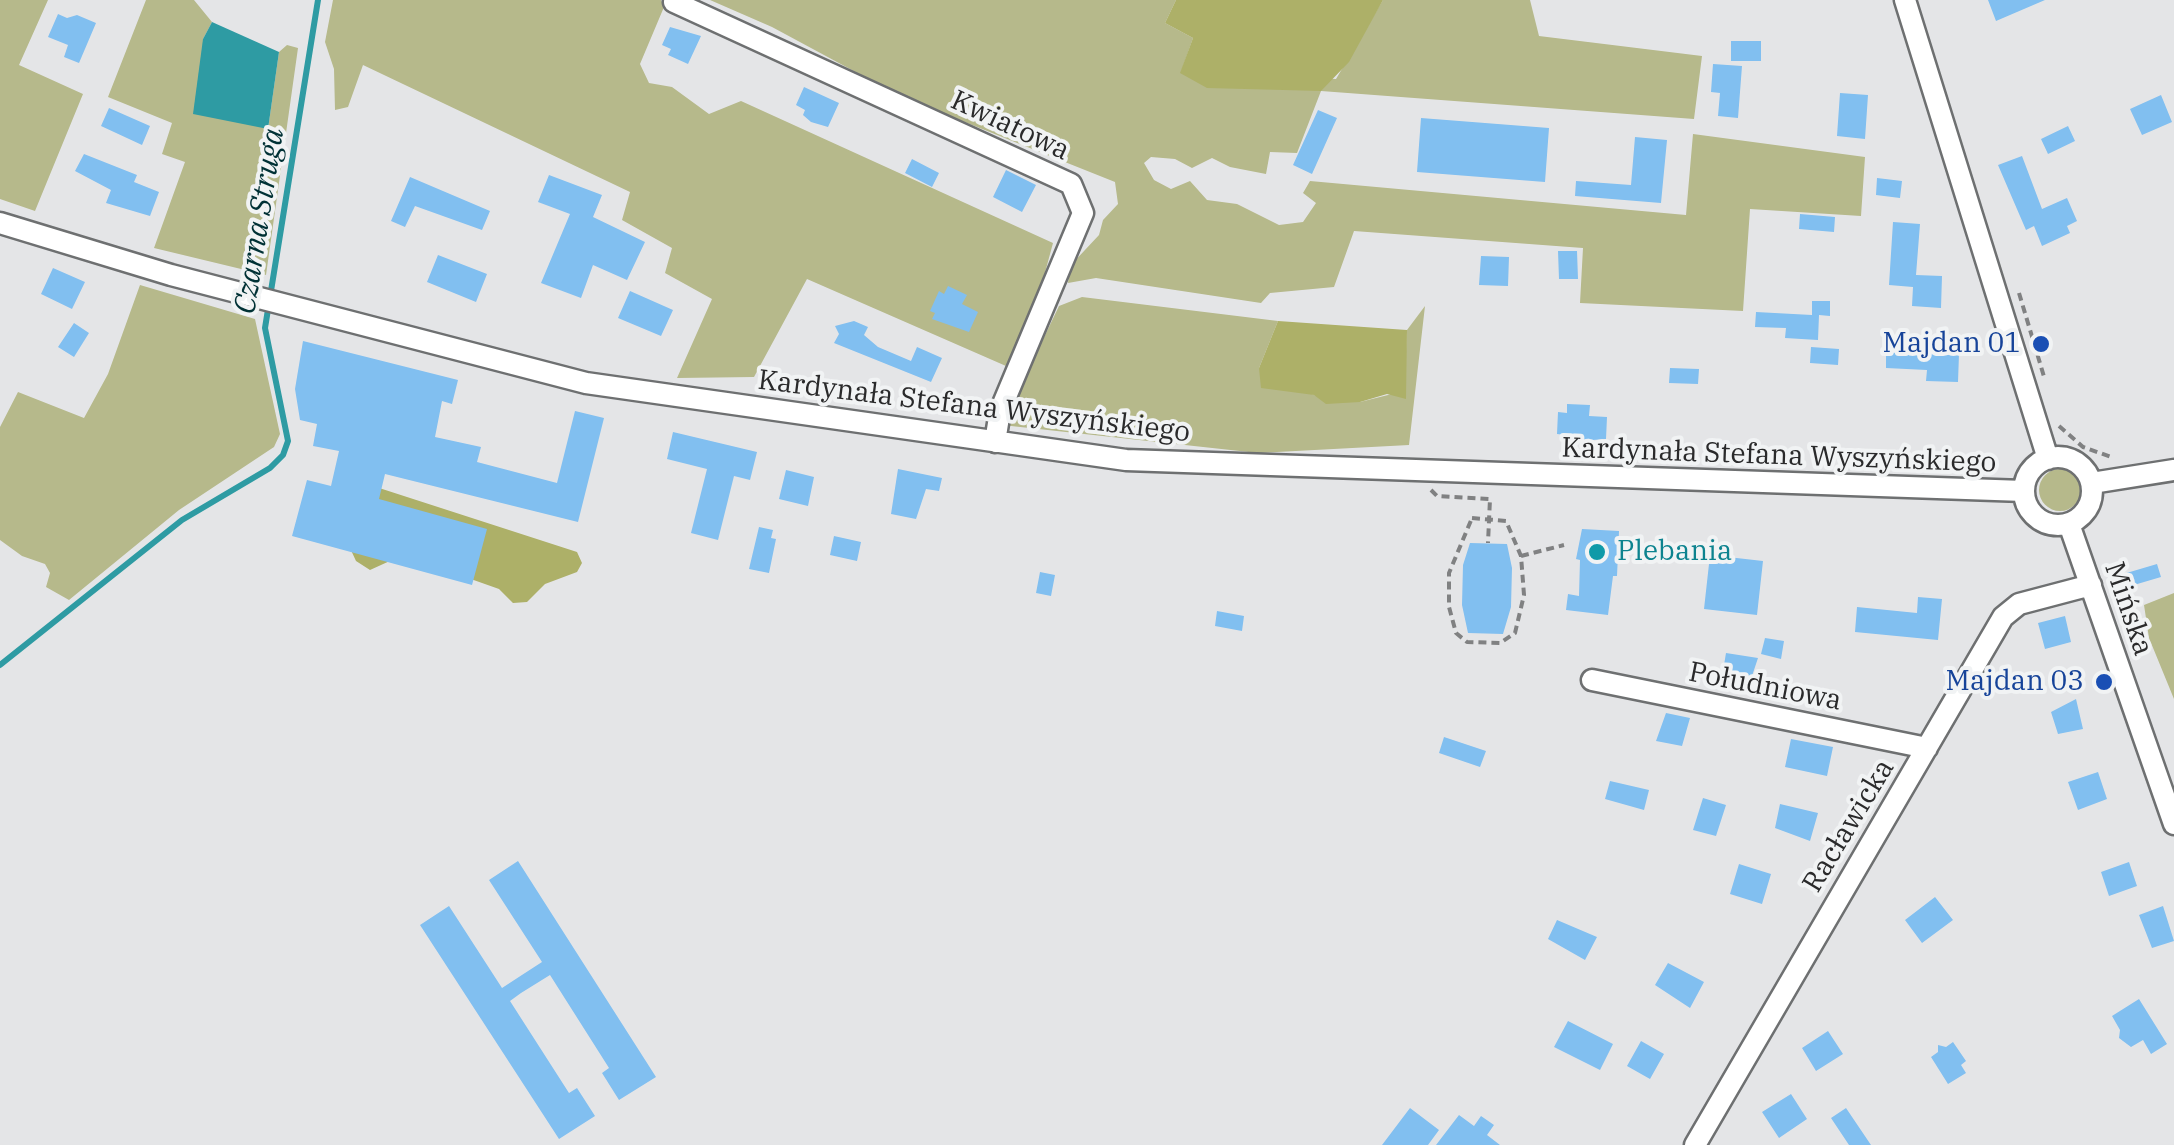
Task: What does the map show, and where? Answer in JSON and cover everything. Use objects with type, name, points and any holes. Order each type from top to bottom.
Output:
[{"type":"street","points":[[1906,0],[2048,459]]},
{"type":"street","name":"Kwiatowa","points":[[674,2],[1071,184],[1083,213],[1000,411],[995,442]]},
{"type":"street","name":"Kardynała Stefana Wyszyńskiego","points":[[0,223],[83,251],[586,383],[1126,460],[1360,478],[2024,492]]},
{"type":"street","points":[[2048,459],[2070,459],[2087,473],[2092,483],[2088,508],[2070,524],[2044,523],[2033,515],[2024,492],[2030,471],[2048,459]]},
{"type":"street","points":[[2092,483],[2174,470]]},
{"type":"street","name":"Mińska","points":[[2070,524],[2174,824]]},
{"type":"street","name":"Racławicka","points":[[1695,1145],[2003,617],[2018,604],[2091,585]]},
{"type":"street","name":"Południowa","points":[[1592,680],[1928,748]]},
{"type":"path","points":[[1488,543],[1490,503]]},
{"type":"path","points":[[1472,518],[1489,519],[1506,520],[1521,556],[1524,595],[1515,633],[1500,643],[1467,642],[1456,633],[1449,607],[1450,573],[1472,518]]},
{"type":"path","points":[[1521,556],[1564,546]]},
{"type":"green space","points":[[0,0],[48,0],[19,65],[83,94],[35,211],[0,199]]},
{"type":"green space","points":[[146,0],[194,0],[212,22],[203,39],[268,129],[279,52],[287,45],[298,48],[266,275],[154,248],[185,162],[162,154],[172,123],[108,97]]},
{"type":"green space","points":[[333,0],[661,0],[664,7],[640,64],[649,83],[672,87],[709,114],[741,101],[1053,243],[1043,280],[1006,366],[807,279],[754,377],[677,378],[712,299],[665,273],[672,248],[622,220],[630,192],[363,65],[348,107],[335,110],[334,69],[325,42]]},
{"type":"green space","points":[[710,0],[1176,0],[1165,23],[1193,38],[1181,72],[1336,79],[1383,0],[1530,0],[1539,36],[1702,56],[1694,119],[1321,91],[1297,153],[1270,152],[1266,174],[1230,167],[1212,158],[1192,168],[1175,159],[1151,157],[1144,163],[1154,180],[1171,189],[1190,181],[1207,200],[1237,204],[1279,225],[1303,222],[1316,203],[1303,193],[1310,181],[1686,215],[1693,134],[1865,157],[1861,216],[1750,209],[1743,311],[1580,303],[1583,248],[1354,231],[1334,287],[1270,293],[1261,303],[1096,278],[1068,283],[1070,266],[1099,235],[1103,220],[1118,204],[1115,182],[902,97],[772,27]]},
{"type":"green space","points":[[1176,0],[1383,0],[1349,62],[1321,91],[1207,88],[1180,73],[1193,38],[1165,23]]},
{"type":"green space","points":[[140,285],[255,319],[280,434],[274,447],[179,510],[69,600],[46,587],[50,573],[45,564],[22,556],[0,540],[0,427],[18,392],[84,418],[108,374]]},
{"type":"green space","points":[[1082,297],[1278,321],[1259,368],[1314,395],[1360,402],[1404,391],[1407,330],[1425,306],[1409,445],[1258,453],[1002,425],[1059,306]]},
{"type":"green space","points":[[1278,321],[1407,330],[1406,399],[1387,394],[1360,402],[1326,404],[1314,395],[1261,388],[1259,368]]},
{"type":"green space","points":[[2060,469],[2075,475],[2081,490],[2075,505],[2060,511],[2045,505],[2039,490],[2045,475]]},
{"type":"green space","points":[[373,486],[577,552],[582,563],[577,572],[545,584],[527,602],[513,603],[499,589],[403,555],[370,570],[356,561],[350,548]]},
{"type":"green space","points":[[2174,593],[2174,699],[2149,638],[2144,605]]},
{"type":"water","points":[[212,22],[279,52],[268,129],[193,114],[203,39]]},
{"type":"building","points":[[1988,0],[2045,0],[1996,21]]},
{"type":"building","points":[[58,14],[67,18],[77,15],[96,23],[79,63],[64,57],[68,45],[48,37]]},
{"type":"building","points":[[670,27],[701,36],[688,64],[668,55],[671,49],[662,45]]},
{"type":"building","points":[[1731,41],[1761,41],[1761,61],[1731,61]]},
{"type":"building","points":[[1713,64],[1742,66],[1738,118],[1718,116],[1720,93],[1711,92]]},
{"type":"building","points":[[804,87],[839,103],[828,127],[811,122],[803,115],[805,110],[796,105]]},
{"type":"building","points":[[1840,93],[1868,95],[1865,139],[1837,136]]},
{"type":"building","points":[[2161,95],[2172,122],[2142,135],[2130,109]]},
{"type":"building","points":[[109,108],[150,126],[142,145],[101,126]]},
{"type":"building","points":[[1318,110],[1337,118],[1312,174],[1293,165]]},
{"type":"building","points":[[1421,118],[1549,128],[1545,182],[1417,172]]},
{"type":"building","points":[[2068,126],[2075,141],[2048,154],[2041,139]]},
{"type":"building","points":[[1635,137],[1667,140],[1661,203],[1575,196],[1576,181],[1631,185]]},
{"type":"building","points":[[84,154],[137,175],[134,182],[159,192],[150,216],[106,203],[111,190],[75,171]]},
{"type":"building","points":[[2022,156],[2042,209],[2067,198],[2077,221],[2067,226],[2070,233],[2042,246],[2034,226],[2026,230],[1998,165]]},
{"type":"building","points":[[912,159],[939,173],[932,187],[905,173]]},
{"type":"building","points":[[1006,170],[1036,185],[1022,212],[993,197]]},
{"type":"building","points":[[549,175],[602,195],[593,217],[645,242],[627,280],[593,265],[581,298],[541,283],[570,214],[538,202]]},
{"type":"building","points":[[410,177],[490,211],[482,230],[415,206],[405,227],[391,221]]},
{"type":"building","points":[[1877,178],[1902,181],[1900,198],[1876,195]]},
{"type":"building","points":[[1800,214],[1835,217],[1834,232],[1799,229]]},
{"type":"building","points":[[1893,222],[1920,224],[1916,275],[1942,276],[1941,308],[1912,306],[1913,287],[1889,285]]},
{"type":"building","points":[[1558,251],[1577,251],[1578,279],[1559,279]]},
{"type":"building","points":[[438,255],[487,274],[476,302],[427,282]]},
{"type":"building","points":[[1481,256],[1509,257],[1508,286],[1479,285]]},
{"type":"building","points":[[53,268],[85,282],[72,309],[41,294]]},
{"type":"building","points":[[948,286],[967,295],[962,304],[978,312],[969,332],[932,319],[935,313],[930,311],[939,291],[944,294]]},
{"type":"building","points":[[630,291],[673,310],[661,336],[618,318]]},
{"type":"building","points":[[1812,301],[1830,301],[1830,316],[1819,315],[1818,340],[1785,338],[1786,328],[1755,327],[1756,312],[1812,315]]},
{"type":"building","points":[[854,321],[868,327],[864,335],[878,347],[911,361],[917,347],[942,358],[931,382],[834,343],[839,334],[835,326]]},
{"type":"building","points":[[74,323],[89,333],[74,357],[58,347]]},
{"type":"building","points":[[303,341],[458,380],[452,404],[442,401],[435,437],[481,447],[477,462],[557,483],[575,411],[604,418],[578,522],[385,474],[379,499],[487,529],[472,585],[292,536],[307,480],[331,486],[339,451],[313,446],[317,424],[300,420],[295,389]]},
{"type":"building","points":[[1886,344],[1905,344],[1905,352],[1959,354],[1958,382],[1926,381],[1927,370],[1886,368]]},
{"type":"building","points":[[1811,347],[1839,349],[1838,365],[1810,363]]},
{"type":"building","points":[[1670,368],[1699,369],[1698,384],[1669,383]]},
{"type":"building","points":[[1567,404],[1590,405],[1589,416],[1607,417],[1606,439],[1565,442],[1566,435],[1557,434],[1558,412],[1567,413]]},
{"type":"building","points":[[673,432],[757,452],[750,480],[734,476],[718,540],[691,533],[707,469],[667,459]]},
{"type":"building","points":[[898,469],[942,478],[939,491],[926,489],[916,519],[891,514]]},
{"type":"building","points":[[786,470],[814,477],[808,506],[779,499]]},
{"type":"building","points":[[759,527],[773,530],[771,538],[776,539],[769,573],[749,569]]},
{"type":"building","points":[[1582,529],[1619,531],[1617,576],[1613,576],[1608,615],[1566,610],[1568,594],[1579,596],[1580,560],[1576,559]]},
{"type":"building","points":[[834,536],[861,542],[857,561],[830,555]]},
{"type":"building","points":[[1470,543],[1507,544],[1512,568],[1511,607],[1503,634],[1468,633],[1462,605],[1463,565]]},
{"type":"building","points":[[1710,555],[1763,561],[1757,615],[1704,609]]},
{"type":"building","points":[[2157,564],[2161,577],[2117,590],[2113,577]]},
{"type":"building","points":[[1040,572],[1055,575],[1051,596],[1036,593]]},
{"type":"building","points":[[1918,597],[1942,599],[1938,640],[1855,632],[1857,607],[1917,613]]},
{"type":"building","points":[[1217,611],[1244,616],[1242,631],[1215,626]]},
{"type":"building","points":[[2065,616],[2071,642],[2045,649],[2038,623]]},
{"type":"building","points":[[1765,638],[1784,641],[1781,659],[1761,654]]},
{"type":"building","points":[[1726,653],[1758,658],[1748,688],[1721,683]]},
{"type":"building","points":[[2076,699],[2083,729],[2058,734],[2051,712]]},
{"type":"building","points":[[1666,713],[1690,718],[1682,746],[1656,741]]},
{"type":"building","points":[[1444,737],[1486,751],[1480,767],[1439,753]]},
{"type":"building","points":[[1791,739],[1833,747],[1827,776],[1785,767]]},
{"type":"building","points":[[2098,772],[2107,799],[2078,810],[2068,782]]},
{"type":"building","points":[[1610,781],[1649,790],[1644,810],[1605,799]]},
{"type":"building","points":[[1703,798],[1726,805],[1716,836],[1693,830]]},
{"type":"building","points":[[1780,804],[1818,813],[1810,841],[1775,828]]},
{"type":"building","points":[[518,861],[656,1077],[619,1100],[602,1073],[609,1068],[550,975],[521,993],[510,1001],[569,1093],[577,1088],[595,1116],[559,1139],[420,925],[449,906],[502,988],[542,962],[489,880]]},
{"type":"building","points":[[2129,862],[2137,886],[2109,896],[2101,872]]},
{"type":"building","points":[[1739,864],[1771,874],[1762,904],[1730,894]]},
{"type":"building","points":[[1935,897],[1953,920],[1922,943],[1905,920]]},
{"type":"building","points":[[2163,906],[2174,941],[2152,948],[2139,915]]},
{"type":"building","points":[[1557,920],[1597,937],[1585,960],[1548,939]]},
{"type":"building","points":[[1668,963],[1704,982],[1690,1008],[1655,985]]},
{"type":"building","points":[[2139,999],[2167,1044],[2151,1054],[2143,1040],[2131,1047],[2119,1038],[2120,1030],[2112,1016]]},
{"type":"building","points":[[1568,1021],[1613,1044],[1600,1070],[1554,1047]]},
{"type":"building","points":[[1828,1031],[1843,1054],[1816,1071],[1802,1048]]},
{"type":"building","points":[[1641,1041],[1664,1054],[1650,1079],[1627,1066]]},
{"type":"building","points":[[1953,1042],[1966,1061],[1961,1065],[1966,1073],[1948,1084],[1931,1057],[1938,1052],[1938,1045],[1946,1047]]},
{"type":"building","points":[[1791,1094],[1807,1119],[1779,1138],[1762,1112]]},
{"type":"building","points":[[1410,1108],[1439,1130],[1428,1145],[1382,1145]]},
{"type":"building","points":[[1846,1108],[1871,1145],[1849,1145],[1831,1118]]},
{"type":"building","points":[[1459,1115],[1474,1126],[1481,1116],[1494,1125],[1487,1135],[1500,1145],[1436,1145]]},
{"type":"waterway","name":"Czarna Struga","points":[[0,665],[182,520],[270,468],[283,455],[288,441],[265,328],[318,0]]},
{"type":"place","name":"Majdan 01","points":[[2041,344]]},
{"type":"place","name":"Plebania","points":[[1597,552]]},
{"type":"place","name":"Majdan 03","points":[[2104,682]]}]
